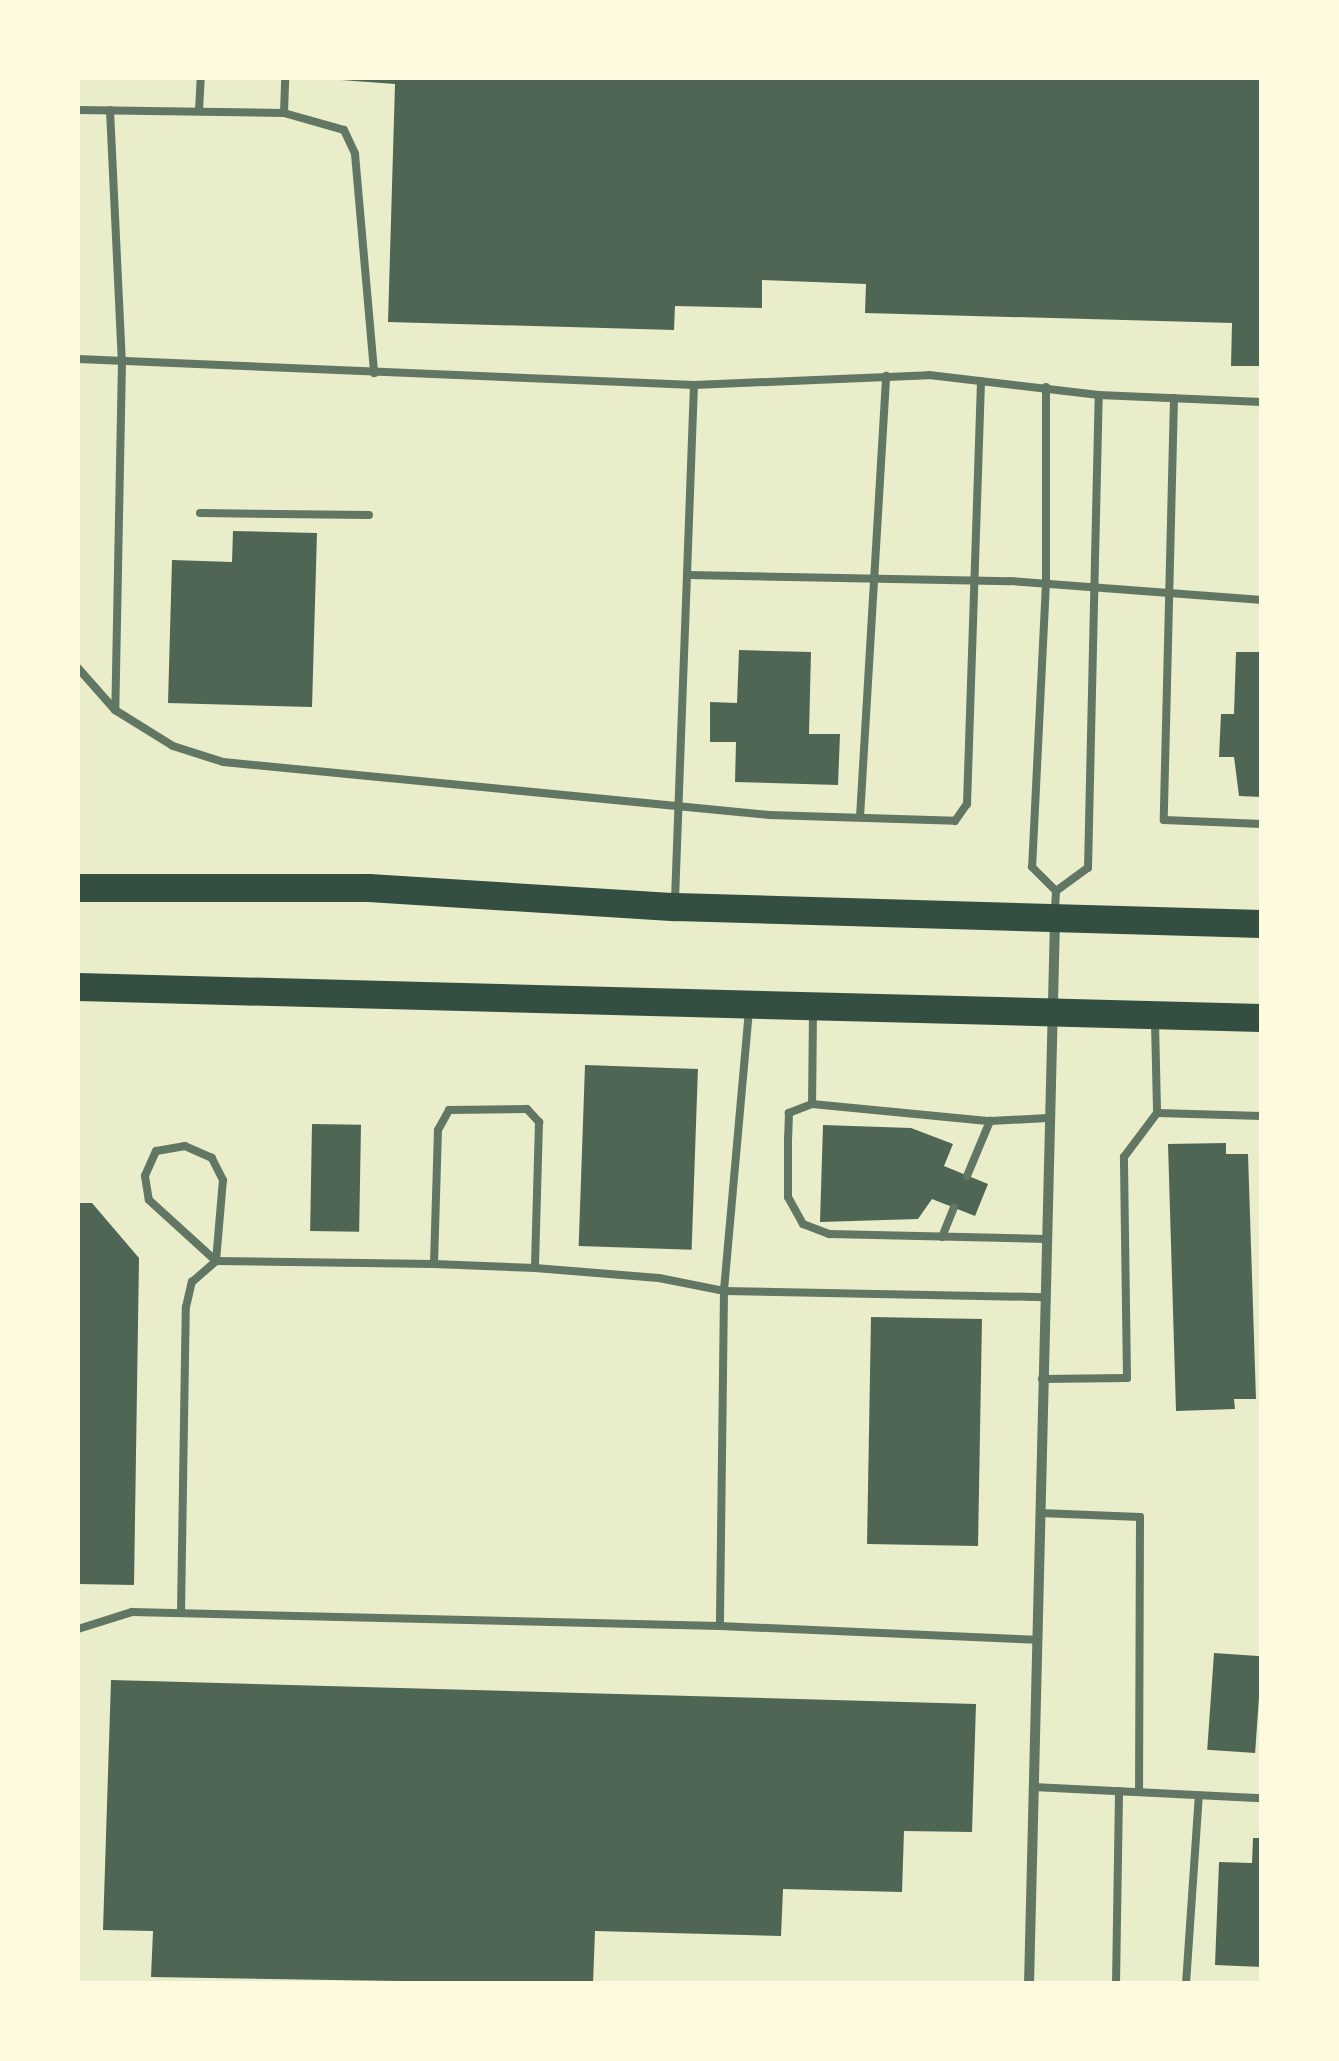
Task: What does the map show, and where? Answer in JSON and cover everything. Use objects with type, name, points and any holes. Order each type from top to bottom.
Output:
[{"type":"highway","points":[[78,888],[370,888],[675,906],[1056,904],[1262,924]]},
{"type":"highway","points":[[78,987],[1262,1018]]},
{"type":"street","points":[[1029,1984],[1050,1014],[1056,904]]},
{"type":"lane","points":[[200,112],[201,78]]},
{"type":"lane","points":[[284,112],[285,78]]},
{"type":"lane","points":[[78,110],[284,112],[344,130],[353,142],[374,373]]},
{"type":"lane","points":[[110,110],[122,362],[114,710]]},
{"type":"lane","points":[[78,360],[694,384],[886,376],[981,380],[1100,396],[1262,402]]},
{"type":"lane","points":[[860,817],[878,578],[886,376]]},
{"type":"lane","points":[[78,668],[114,710],[174,746],[223,762],[680,804],[955,821],[968,804],[981,380]]},
{"type":"lane","points":[[675,906],[694,384]]},
{"type":"lane","points":[[1046,387],[1046,583],[1032,867],[1056,904],[1088,868],[1099,588],[1100,396]]},
{"type":"lane","points":[[1174,398],[1164,820],[1262,824]]},
{"type":"lane","points":[[200,513],[370,515]]},
{"type":"lane","points":[[689,575],[1046,583],[1169,596],[1262,600]]},
{"type":"lane","points":[[720,1626],[724,1291],[749,1006]]},
{"type":"lane","points":[[812,1104],[813,1007]]},
{"type":"lane","points":[[1042,1380],[1127,1378],[1124,1156],[1157,1113],[1154,1015]]},
{"type":"lane","points":[[1046,1240],[829,1234],[803,1224],[788,1197],[789,1113],[812,1104],[990,1121],[1048,1118]]},
{"type":"lane","points":[[434,1264],[438,1130],[449,1110],[527,1109],[538,1122],[535,1268]]},
{"type":"lane","points":[[1157,1113],[1262,1116]]},
{"type":"lane","points":[[968,1176],[990,1121]]},
{"type":"lane","points":[[180,1614],[186,1308],[192,1282],[216,1261],[223,1180],[212,1158],[184,1146],[156,1151],[145,1176],[149,1200],[216,1261],[535,1268],[659,1278],[724,1291],[1044,1297]]},
{"type":"lane","points":[[942,1237],[954,1207]]},
{"type":"lane","points":[[1039,1512],[1140,1517],[1139,1792]]},
{"type":"lane","points":[[78,1629],[132,1612],[720,1626],[1036,1640]]},
{"type":"lane","points":[[1034,1787],[1262,1798]]},
{"type":"lane","points":[[1116,1984],[1119,1791]]},
{"type":"lane","points":[[1186,1984],[1198,1795]]},
{"type":"building","points":[[314,78],[1262,78],[1262,366],[1231,366],[1232,323],[865,313],[866,284],[762,280],[762,308],[675,306],[674,330],[388,322],[395,84]]},
{"type":"building","points":[[233,531],[317,533],[312,707],[168,703],[172,560],[232,562]]},
{"type":"building","points":[[739,650],[811,652],[809,734],[840,734],[838,785],[735,782],[736,742],[710,742],[710,702],[737,703]]},
{"type":"building","points":[[1236,652],[1262,652],[1262,797],[1239,796],[1234,757],[1219,757],[1221,714],[1234,714]]},
{"type":"building","points":[[585,1065],[698,1069],[692,1250],[579,1246]]},
{"type":"building","points":[[312,1124],[361,1125],[359,1232],[310,1231]]},
{"type":"building","points":[[823,1125],[911,1128],[953,1144],[944,1166],[988,1184],[975,1216],[932,1199],[918,1219],[820,1222]]},
{"type":"building","points":[[1226,1143],[1226,1154],[1248,1154],[1256,1399],[1234,1399],[1235,1409],[1176,1411],[1168,1144]]},
{"type":"building","points":[[78,1203],[92,1203],[139,1258],[134,1585],[78,1584]]},
{"type":"building","points":[[871,1317],[982,1319],[978,1546],[867,1544]]},
{"type":"building","points":[[1214,1653],[1262,1656],[1255,1753],[1207,1750]]},
{"type":"building","points":[[111,1680],[976,1704],[972,1832],[904,1831],[902,1892],[783,1889],[781,1936],[595,1931],[593,1984],[151,1977],[153,1931],[103,1930]]},
{"type":"building","points":[[1253,1838],[1262,1838],[1262,1967],[1215,1965],[1219,1862],[1252,1863]]}]
